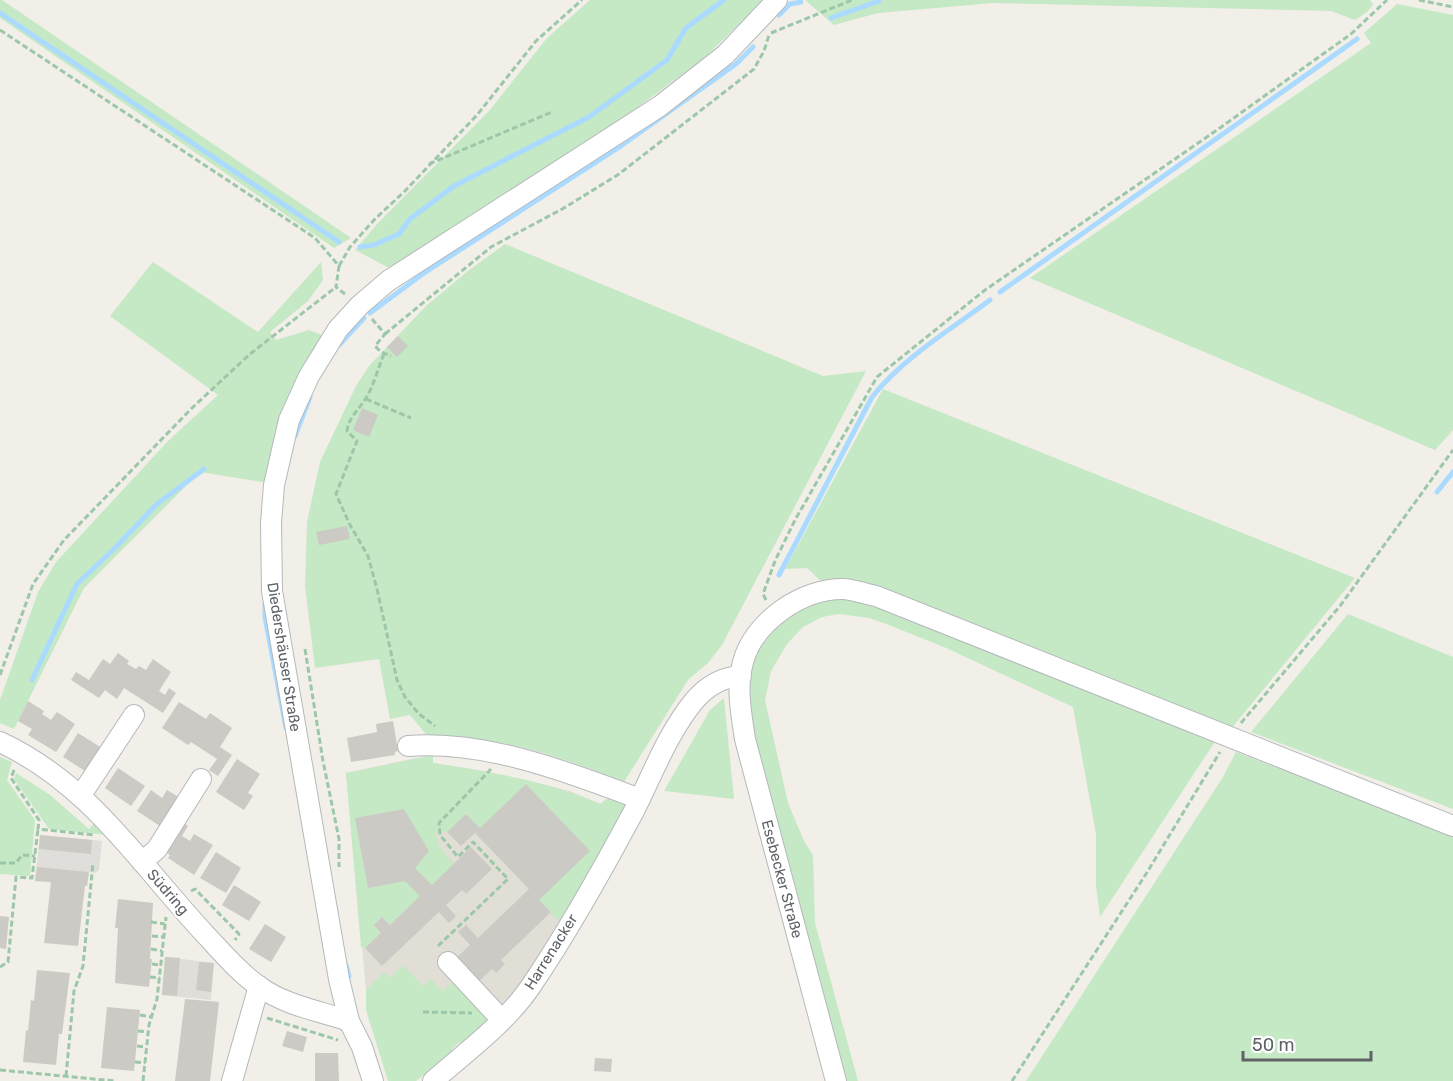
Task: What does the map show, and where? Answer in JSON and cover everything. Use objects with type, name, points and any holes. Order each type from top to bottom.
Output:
[{"type":"street","name":"Diedershäuser Straße","points":[[373,1081],[362,1047],[349,1021],[339,980],[272,591],[271,523],[274,485],[289,420],[322,351],[338,328],[360,305],[388,281],[660,106],[725,55],[777,0]]},
{"type":"street","name":"Esebecker Straße","points":[[836,1081],[745,739],[739,704],[742,663],[749,644],[760,628],[774,615],[800,600],[824,591],[845,589],[876,596],[1453,826]]},
{"type":"street","name":"Harrenacker","points":[[433,1081],[502,1020],[530,988],[608,861],[678,723],[695,699],[713,684],[729,676],[741,676]]},
{"type":"street","points":[[81,795],[134,715]]},
{"type":"street","name":"Südring","points":[[0,742],[21,751],[57,774],[81,795],[122,838],[176,903],[258,986],[278,998],[349,1021]]},
{"type":"street","points":[[408,746],[424,745],[504,755],[571,773],[640,799]]},
{"type":"street","points":[[142,862],[157,849],[201,779]]},
{"type":"street","points":[[448,962],[502,1020]]},
{"type":"street","points":[[232,1081],[258,986]]},
{"type":"path","points":[[0,675],[33,584],[64,540],[192,408],[250,354],[336,287],[339,266],[350,247],[477,115],[536,41],[582,0]]},
{"type":"path","points":[[391,356],[375,346],[385,334],[491,247],[564,208],[618,174],[754,69],[764,51],[769,34],[852,0]]},
{"type":"path","points":[[774,615],[763,594],[775,561],[795,520],[877,377],[985,290],[1218,130],[1351,34],[1387,0]]},
{"type":"path","points":[[1419,0],[1453,7]]},
{"type":"path","points":[[0,30],[315,238],[339,266]]},
{"type":"path","points":[[428,165],[552,112]]},
{"type":"path","points":[[336,287],[360,305]]},
{"type":"path","points":[[381,330],[385,334]]},
{"type":"path","points":[[385,354],[366,399],[351,415],[347,431],[357,441],[336,494],[368,556],[391,657],[401,690],[419,714],[447,734],[451,748]]},
{"type":"path","points":[[366,399],[411,418]]},
{"type":"path","points":[[1012,1081],[1146,874],[1229,736],[1340,606],[1453,450]]},
{"type":"path","points":[[305,649],[323,761],[339,839],[339,868]]},
{"type":"path","points":[[0,967],[8,962],[16,877],[32,878],[39,820],[11,778],[21,751]]},
{"type":"path","points":[[448,962],[435,949],[508,879],[473,842],[458,857],[440,836],[438,823],[504,755]]},
{"type":"path","points":[[38,829],[122,838]]},
{"type":"path","points":[[0,863],[16,863],[22,855],[35,856]]},
{"type":"path","points":[[66,1076],[74,991],[83,966],[93,863]]},
{"type":"path","points":[[143,1081],[148,1032],[158,999],[166,915],[176,903]]},
{"type":"path","points":[[151,922],[165,924]]},
{"type":"path","points":[[152,936],[164,937]]},
{"type":"path","points":[[151,949],[162,951]]},
{"type":"path","points":[[152,964],[161,965]]},
{"type":"path","points":[[150,977],[160,978]]},
{"type":"path","points":[[423,1012],[485,1013],[502,1020]]},
{"type":"path","points":[[251,1013],[362,1047]]},
{"type":"path","points":[[140,1015],[152,1017]]},
{"type":"path","points":[[138,1031],[148,1032]]},
{"type":"path","points":[[137,1046],[146,1047]]},
{"type":"path","points":[[135,1062],[145,1063]]},
{"type":"path","points":[[0,1070],[115,1081]]},
{"type":"shaded area","points":[[416,758],[570,791],[600,804],[612,795],[626,812],[525,983],[486,1024],[443,991],[389,978],[384,973],[366,990],[346,773]]},
{"type":"shaded area","points":[[40,835],[102,841],[99,870],[95,873],[89,872],[87,886],[35,881]]},
{"type":"shaded area","points":[[165,957],[214,963],[211,1000],[162,995]]},
{"type":"green space","points":[[0,0],[351,238],[334,248],[0,18]]},
{"type":"green space","points":[[590,0],[764,0],[705,57],[622,119],[391,269],[355,250],[378,223],[489,111],[547,38]]},
{"type":"green space","points":[[805,0],[1370,0],[1373,5],[1355,20],[1331,11],[993,3],[878,13],[834,25]]},
{"type":"green space","points":[[1397,4],[1453,15],[1453,430],[1435,450],[1030,278],[1371,43],[1364,33]]},
{"type":"green space","points":[[505,244],[823,376],[866,371],[722,645],[708,663],[688,680],[624,782],[553,756],[503,743],[454,737],[429,738],[410,715],[390,719],[379,659],[315,668],[305,586],[307,522],[320,462],[356,386],[369,366],[426,306]]},
{"type":"green space","points":[[153,262],[258,332],[321,262],[323,280],[308,301],[270,332],[276,340],[309,330],[322,335],[283,421],[268,483],[200,472],[84,588],[14,729],[0,723],[0,700],[38,592],[56,562],[169,440],[218,395],[110,316]]},
{"type":"green space","points":[[883,389],[1355,578],[1230,730],[823,583],[807,568],[785,569]]},
{"type":"green space","points":[[839,598],[867,601],[1216,740],[1100,917],[1096,886],[1096,834],[1073,707],[944,647],[869,618],[839,614],[822,617],[803,627],[787,644],[771,671],[765,700],[788,803],[804,841],[813,855],[815,923],[858,1081],[845,1081],[751,732],[747,704],[749,680],[754,661],[761,644],[772,630],[800,608]]},
{"type":"green space","points":[[1348,614],[1453,657],[1453,809],[1251,732]]},
{"type":"green space","points":[[724,698],[734,799],[664,791],[710,710]]},
{"type":"green space","points":[[1236,752],[1453,836],[1453,1081],[1026,1081],[1223,777]]},
{"type":"green space","points":[[433,755],[433,763],[539,783],[600,804],[612,795],[625,800],[626,805],[563,922],[551,915],[551,912],[539,900],[492,817],[480,828],[466,814],[447,832],[440,830],[436,832],[439,846],[454,864],[390,925],[381,917],[374,925],[381,933],[365,948],[361,947],[346,773]]},
{"type":"green space","points":[[0,757],[12,762],[7,780],[35,820],[30,876],[0,874]]},
{"type":"green space","points":[[16,773],[50,795],[89,829],[96,821],[108,835],[49,829],[14,779]]},
{"type":"green space","points":[[403,965],[423,986],[431,979],[443,991],[456,978],[486,1017],[486,1024],[462,1043],[460,1042],[452,1049],[453,1051],[416,1081],[388,1081],[366,1010],[366,990],[384,972],[390,978]]},
{"type":"building","points":[[398,336],[408,346],[397,357],[387,347]]},
{"type":"building","points":[[362,408],[378,415],[369,437],[353,430]]},
{"type":"building","points":[[347,526],[350,539],[319,545],[316,532]]},
{"type":"building","points":[[118,653],[129,661],[127,664],[136,669],[139,666],[146,670],[153,659],[171,672],[159,691],[165,695],[169,688],[176,693],[163,713],[124,688],[117,699],[105,690],[99,698],[71,680],[76,672],[89,680],[103,659],[110,664]]},
{"type":"building","points":[[28,701],[44,711],[42,714],[51,720],[57,712],[75,724],[56,752],[28,735],[32,729],[18,721]]},
{"type":"building","points":[[179,702],[206,719],[210,713],[232,728],[220,747],[232,755],[218,776],[209,770],[217,759],[191,742],[188,745],[162,728]]},
{"type":"building","points":[[393,721],[398,751],[395,755],[351,762],[347,738],[377,732],[376,724]]},
{"type":"building","points":[[78,733],[105,750],[90,774],[63,757]]},
{"type":"building","points":[[237,759],[260,774],[248,793],[253,796],[244,810],[216,792]]},
{"type":"building","points":[[118,768],[145,786],[131,806],[105,788]]},
{"type":"building","points":[[526,784],[590,851],[539,900],[551,912],[501,960],[505,964],[496,973],[492,969],[478,982],[455,959],[470,945],[458,932],[466,925],[478,938],[529,889],[475,833],[461,846],[447,832],[466,814],[480,828]]},
{"type":"building","points":[[151,790],[162,798],[167,790],[182,799],[163,828],[137,811]]},
{"type":"building","points":[[404,809],[429,851],[415,868],[432,885],[471,847],[492,869],[466,894],[462,890],[446,905],[456,916],[449,923],[439,912],[382,966],[365,948],[381,933],[374,925],[382,917],[390,925],[420,896],[405,881],[368,888],[355,818]]},
{"type":"building","points":[[181,821],[188,826],[182,836],[190,841],[194,834],[213,845],[194,875],[168,858],[170,855],[163,850]]},
{"type":"building","points":[[40,835],[92,840],[91,854],[39,849]]},
{"type":"building","points":[[216,852],[241,868],[226,893],[200,878]]},
{"type":"building","points":[[37,867],[89,872],[87,886],[85,886],[78,946],[44,943],[51,882],[35,881]]},
{"type":"building","points":[[234,885],[261,902],[249,921],[222,905]]},
{"type":"building","points":[[118,899],[153,903],[149,987],[115,983],[118,928],[115,928]]},
{"type":"building","points":[[0,916],[9,917],[6,949],[0,948]]},
{"type":"building","points":[[265,924],[286,937],[271,962],[249,949]]},
{"type":"building","points":[[165,957],[180,958],[177,996],[162,995]]},
{"type":"building","points":[[199,962],[214,963],[211,992],[196,990]]},
{"type":"building","points":[[37,970],[70,973],[56,1065],[23,1062],[26,1030],[28,1031],[31,1000],[34,1001]]},
{"type":"building","points":[[185,999],[219,1002],[210,1081],[175,1081]]},
{"type":"building","points":[[107,1007],[140,1010],[134,1071],[101,1068]]},
{"type":"building","points":[[287,1031],[307,1037],[303,1052],[282,1046]]},
{"type":"building","points":[[315,1053],[338,1053],[339,1081],[315,1081]]},
{"type":"building","points":[[595,1058],[612,1059],[611,1072],[594,1071]]},
{"type":"waterway","points":[[360,247],[374,245],[399,234],[410,219],[454,186],[589,117],[667,60],[686,28],[724,0]]},
{"type":"waterway","points":[[779,15],[790,4],[801,2],[800,0]]},
{"type":"waterway","points":[[831,18],[879,1]]},
{"type":"waterway","points":[[0,13],[339,242]]},
{"type":"waterway","points":[[1000,292],[1357,39]]},
{"type":"waterway","points":[[370,313],[424,273],[618,148],[736,64],[753,47]]},
{"type":"waterway","points":[[779,575],[872,397],[912,357],[990,300]]},
{"type":"waterway","points":[[339,345],[364,318]]},
{"type":"waterway","points":[[295,436],[310,397]]},
{"type":"waterway","points":[[32,680],[77,584],[157,504],[204,469]]},
{"type":"waterway","points":[[1437,492],[1453,472]]},
{"type":"waterway","points":[[265,604],[265,617],[286,728]]},
{"type":"waterway","points":[[346,965],[349,976]]}]
